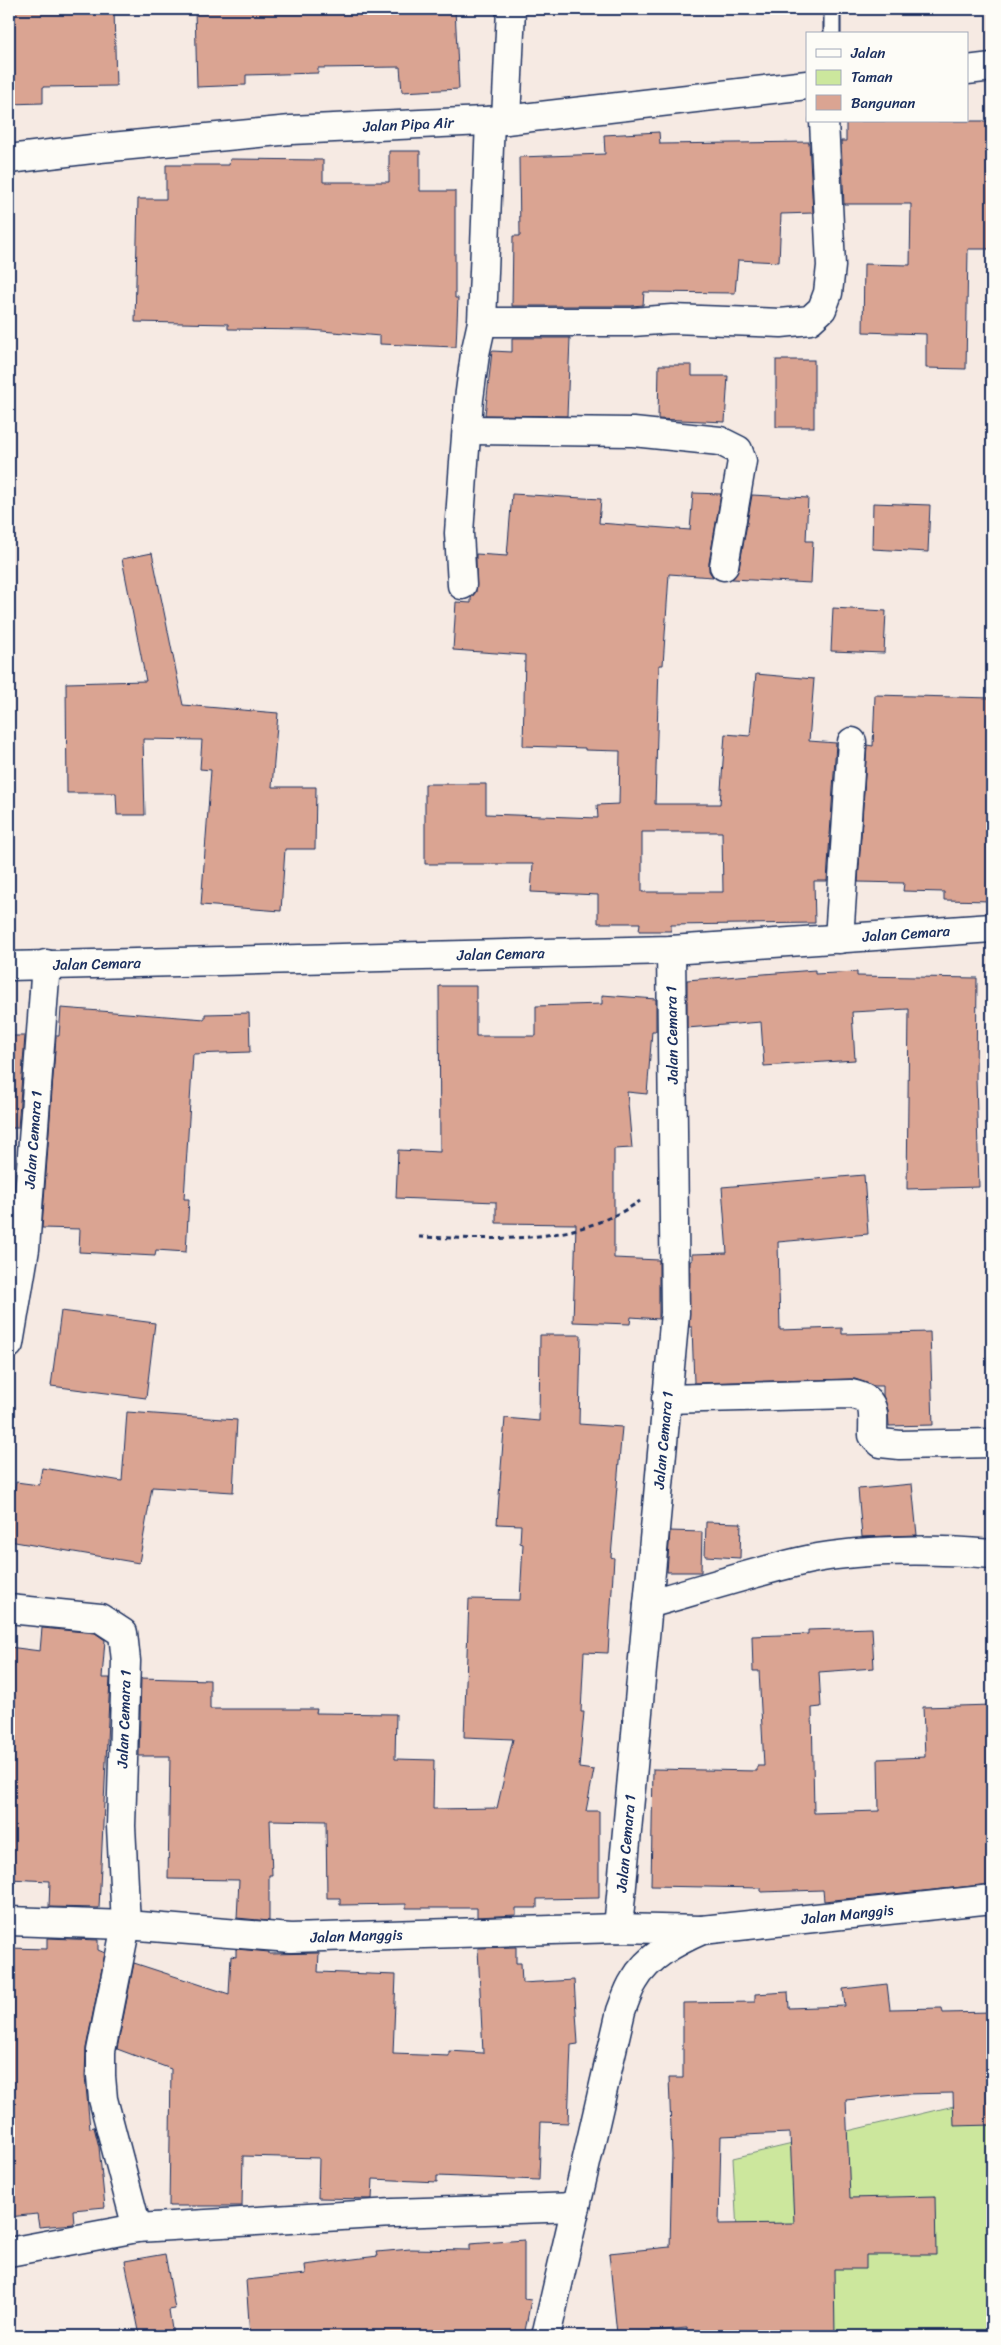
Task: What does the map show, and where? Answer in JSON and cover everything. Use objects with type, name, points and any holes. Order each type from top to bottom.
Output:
[{"type":"street","points":[[462,585],[459,533],[470,390],[482,322],[498,121],[510,9]]},
{"type":"street","points":[[968,70],[992,67]]},
{"type":"street","name":"Jalan Pipa Air","points":[[9,159],[109,147],[291,130],[498,121],[806,85]]},
{"type":"street","points":[[482,322],[632,322],[672,319],[781,323],[810,320],[822,309],[828,293],[832,266],[824,122]]},
{"type":"street","points":[[468,430],[633,432],[720,441],[734,446],[738,450],[742,461],[724,566]]},
{"type":"street","points":[[839,939],[852,742]]},
{"type":"street","name":"Jalan Cemara","points":[[9,966],[671,950],[992,928]]},
{"type":"street","name":"Jalan Cemara 1","points":[[618,1928],[675,1312],[671,950]]},
{"type":"street","name":"Jalan Cemara 1","points":[[9,1344],[25,1249],[46,964]]},
{"type":"street","points":[[666,1399],[851,1394],[864,1397],[874,1407],[874,1435],[881,1442],[900,1445],[992,1443]]},
{"type":"street","points":[[648,1604],[800,1562],[840,1556],[956,1551],[992,1554]]},
{"type":"street","name":"Jalan Cemara 1","points":[[9,1609],[100,1618],[123,1633],[126,1661],[121,1826],[126,1925]]},
{"type":"street","name":"Jalan Manggis","points":[[9,1921],[126,1925],[291,1938],[618,1928],[702,1930],[992,1900]]},
{"type":"street","points":[[126,1925],[101,2051],[101,2076],[104,2099],[136,2228]]},
{"type":"street","name":"Jalan Manggis","points":[[546,2336],[621,2011],[634,1980],[656,1957],[677,1941],[702,1930]]},
{"type":"street","points":[[9,2252],[136,2228],[393,2213],[576,2207]]},
{"type":"lane","points":[[832,9],[832,32]]},
{"type":"path","points":[[419,1237],[515,1240],[575,1230],[620,1215],[673,1178]]},
{"type":"green space","points":[[992,2097],[992,2336],[802,2336],[809,2294],[738,2250],[733,2158]]},
{"type":"building","points":[[9,9],[114,9],[116,86],[43,87],[43,103],[9,104]]},
{"type":"building","points":[[195,9],[455,9],[459,89],[402,92],[400,67],[318,68],[318,73],[246,75],[246,85],[197,87]]},
{"type":"building","points":[[992,121],[992,249],[968,249],[966,369],[926,368],[926,334],[863,332],[864,264],[910,265],[911,204],[844,204],[841,141],[846,141],[846,122]]},
{"type":"building","points":[[659,132],[660,144],[809,142],[813,213],[781,214],[779,262],[738,260],[735,293],[644,292],[643,305],[631,306],[512,306],[513,236],[520,236],[519,157],[605,154],[604,135]]},
{"type":"building","points":[[389,151],[420,151],[420,191],[455,191],[455,298],[458,298],[456,347],[380,344],[380,336],[310,330],[228,329],[228,324],[135,322],[138,199],[166,199],[166,165],[229,165],[230,159],[323,160],[323,182],[389,182]]},
{"type":"building","points":[[512,338],[570,338],[567,416],[485,415],[492,351],[512,352]]},
{"type":"building","points":[[776,360],[814,360],[814,427],[776,427]]},
{"type":"building","points":[[659,365],[692,365],[692,376],[728,376],[725,422],[658,419]]},
{"type":"building","points":[[693,493],[721,494],[709,563],[709,571],[713,577],[669,574],[663,665],[659,665],[655,804],[720,804],[725,734],[750,736],[756,674],[814,679],[809,741],[836,743],[827,881],[814,881],[815,923],[671,925],[671,931],[639,931],[640,923],[598,923],[598,895],[531,892],[533,864],[425,864],[425,784],[486,784],[486,814],[598,818],[597,805],[619,804],[620,751],[523,746],[525,655],[453,650],[456,602],[471,603],[471,598],[476,592],[476,554],[507,556],[512,494],[601,499],[599,523],[690,530]],"holes":[[[642,832],[722,832],[723,892],[642,892]]]},
{"type":"building","points":[[752,495],[808,498],[806,541],[813,541],[811,583],[732,579],[739,569]]},
{"type":"building","points":[[873,503],[930,505],[928,552],[872,549]]},
{"type":"building","points":[[152,553],[183,705],[278,713],[272,787],[316,787],[315,849],[285,849],[281,911],[201,905],[211,770],[200,769],[202,740],[143,739],[145,815],[117,815],[116,793],[67,793],[66,683],[146,681],[122,559]]},
{"type":"building","points":[[833,608],[886,611],[884,653],[831,651]]},
{"type":"building","points":[[875,695],[992,698],[988,849],[992,849],[992,901],[944,900],[944,892],[903,891],[904,883],[858,882],[867,745],[873,746]]},
{"type":"building","points":[[815,970],[815,974],[857,972],[857,976],[977,978],[976,1079],[979,1187],[907,1189],[909,1009],[852,1012],[855,1060],[764,1066],[761,1022],[687,1028],[687,980]]},
{"type":"building","points":[[439,986],[476,986],[476,1036],[536,1036],[536,1006],[602,1004],[602,995],[656,999],[656,1031],[652,1031],[647,1094],[627,1092],[632,1148],[614,1149],[614,1258],[659,1260],[659,1319],[631,1317],[630,1324],[573,1322],[576,1224],[496,1223],[496,1202],[396,1198],[398,1150],[440,1152]]},
{"type":"building","points":[[61,1008],[205,1019],[205,1014],[249,1013],[250,1052],[193,1054],[184,1199],[189,1199],[186,1252],[156,1250],[155,1256],[79,1252],[80,1229],[42,1228],[56,1036],[59,1036]]},
{"type":"building","points":[[9,1036],[25,1036],[18,1128],[9,1128]]},
{"type":"building","points":[[864,1175],[868,1234],[778,1242],[780,1330],[842,1328],[842,1334],[930,1332],[933,1425],[889,1426],[883,1386],[874,1386],[855,1379],[694,1383],[692,1327],[689,1327],[690,1261],[692,1261],[692,1254],[727,1253],[722,1187]]},
{"type":"building","points":[[61,1311],[155,1323],[146,1398],[51,1386]]},
{"type":"building","points":[[540,1335],[581,1335],[579,1424],[622,1427],[611,1557],[614,1558],[608,1653],[584,1652],[581,1712],[584,1712],[579,1768],[594,1770],[586,1811],[599,1811],[599,1898],[537,1899],[537,1908],[516,1908],[516,1915],[477,1917],[477,1908],[406,1908],[406,1904],[340,1905],[340,1898],[327,1898],[326,1821],[270,1820],[272,1875],[269,1875],[269,1921],[237,1918],[239,1880],[168,1879],[170,1756],[139,1756],[141,1678],[210,1680],[210,1709],[317,1709],[316,1713],[396,1714],[395,1759],[434,1760],[433,1809],[497,1808],[513,1739],[464,1737],[469,1599],[520,1600],[523,1544],[520,1543],[521,1525],[497,1524],[501,1468],[505,1418],[539,1421]]},
{"type":"building","points":[[127,1412],[237,1420],[233,1492],[152,1487],[139,1563],[9,1541],[9,1526],[16,1482],[39,1485],[42,1468],[122,1481]]},
{"type":"building","points":[[912,1484],[917,1535],[862,1537],[858,1489]]},
{"type":"building","points":[[706,1522],[741,1523],[740,1558],[705,1556]]},
{"type":"building","points":[[670,1531],[702,1532],[701,1572],[667,1572]]},
{"type":"building","points":[[42,1628],[95,1633],[105,1640],[102,1678],[110,1678],[99,1908],[49,1907],[50,1881],[9,1879],[9,1647],[40,1651]]},
{"type":"building","points":[[872,1628],[874,1668],[819,1672],[821,1707],[812,1708],[814,1813],[879,1811],[878,1759],[925,1757],[923,1707],[992,1705],[992,1884],[824,1901],[823,1890],[761,1892],[761,1888],[651,1886],[653,1769],[757,1771],[757,1766],[764,1766],[759,1671],[753,1671],[752,1636],[808,1634],[808,1630]]},
{"type":"building","points":[[47,1938],[98,1940],[98,1950],[105,1953],[86,2048],[85,2076],[90,2128],[94,2127],[99,2147],[105,2207],[73,2210],[74,2224],[39,2227],[37,2214],[9,2217],[9,1948],[47,1949]]},
{"type":"building","points":[[516,1947],[516,1963],[521,1963],[522,1983],[574,1980],[578,2044],[571,2045],[568,2123],[541,2122],[539,2180],[437,2176],[437,2182],[373,2179],[372,2199],[318,2198],[319,2158],[243,2156],[242,2206],[169,2206],[171,2069],[117,2049],[134,1963],[229,1994],[231,1956],[236,1957],[236,1949],[269,1952],[269,1954],[319,1953],[318,1972],[396,1975],[393,2054],[449,2056],[449,2051],[483,2053],[478,1948]]},
{"type":"building","points":[[887,1984],[890,2009],[942,2008],[943,2013],[992,2012],[992,2125],[954,2126],[953,2093],[905,2094],[846,2100],[850,2198],[935,2196],[936,2255],[866,2255],[866,2269],[834,2269],[835,2336],[687,2336],[687,2328],[617,2334],[609,2253],[670,2247],[672,2155],[669,2078],[683,2078],[683,2003],[755,2002],[755,1994],[788,1992],[789,2008],[845,2006],[843,1989]],"holes":[[[790,2133],[794,2223],[719,2224],[721,2136]]]},
{"type":"building","points":[[524,2240],[524,2299],[531,2300],[524,2336],[250,2336],[246,2280],[306,2274],[305,2265],[378,2256],[377,2252],[410,2249],[470,2250],[470,2244]]},
{"type":"building","points":[[165,2254],[175,2309],[169,2310],[173,2336],[140,2336],[125,2261]]}]
